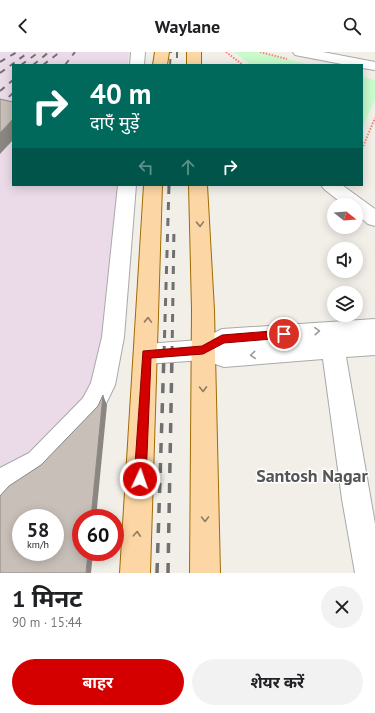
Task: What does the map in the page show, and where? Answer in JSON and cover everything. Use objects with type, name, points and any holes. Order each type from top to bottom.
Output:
[{"type":"main road","points":[[160,64],[162,52]]},
{"type":"main road","points":[[194,52],[194,64]]},
{"type":"main road","points":[[135,573],[153,186]]},
{"type":"main road","points":[[198,186],[203,350],[205,573]]},
{"type":"street","points":[[137,64],[138,52]]},
{"type":"street","points":[[296,56],[359,64]]},
{"type":"street","points":[[363,64],[375,66]]},
{"type":"street","points":[[0,482],[7,481],[38,462],[92,406],[104,385],[113,337],[127,186]]},
{"type":"street","points":[[331,186],[375,219]]},
{"type":"street","points":[[203,350],[222,339],[375,329]]},
{"type":"street","points":[[146,354],[203,350],[224,357],[334,347],[375,345]]},
{"type":"street","points":[[334,347],[365,499],[370,573]]},
{"type":"path","points":[[226,52],[242,64]]},
{"type":"path","points":[[260,52],[296,56]]},
{"type":"path","points":[[363,147],[375,118]]},
{"type":"shaded area","points":[[0,52],[129,52],[128,64],[12,64],[12,186],[118,186],[105,350],[96,390],[58,433],[0,476]]},
{"type":"green space","points":[[234,52],[258,52],[307,64],[250,64]]},
{"type":"green space","points":[[363,77],[375,80],[375,100],[363,126]]},
{"type":"building","points":[[0,99],[12,102],[12,120],[0,133]]},
{"type":"building","points":[[103,395],[92,509],[72,509],[72,561],[87,561],[86,573],[0,573],[0,496],[9,486],[41,465],[98,406]]},
{"type":"railway","points":[[0,62],[17,52]]},
{"type":"railway","points":[[12,64],[29,52]]},
{"type":"railway","points":[[22,64],[39,52]]},
{"type":"railway","points":[[34,64],[49,52]]},
{"type":"railway","points":[[44,64],[60,52]]},
{"type":"railway","points":[[66,64],[75,52]]},
{"type":"railway","points":[[170,64],[171,52]]},
{"type":"railway","points":[[177,52],[177,64]]},
{"type":"railway","points":[[0,73],[12,64]]},
{"type":"railway","points":[[0,91],[12,81]]},
{"type":"railway","points":[[0,105],[12,94]]},
{"type":"railway","points":[[164,354],[169,186]]},
{"type":"railway","points":[[172,354],[174,227]]},
{"type":"railway","points":[[157,573],[164,353]]},
{"type":"railway","points":[[168,573],[172,353]]},
{"type":"district","name":"Santosh Nagar","points":[[312,476]]},
{"type":"route","points":[[140,479],[146,354],[203,350],[222,339],[284,334]]}]
